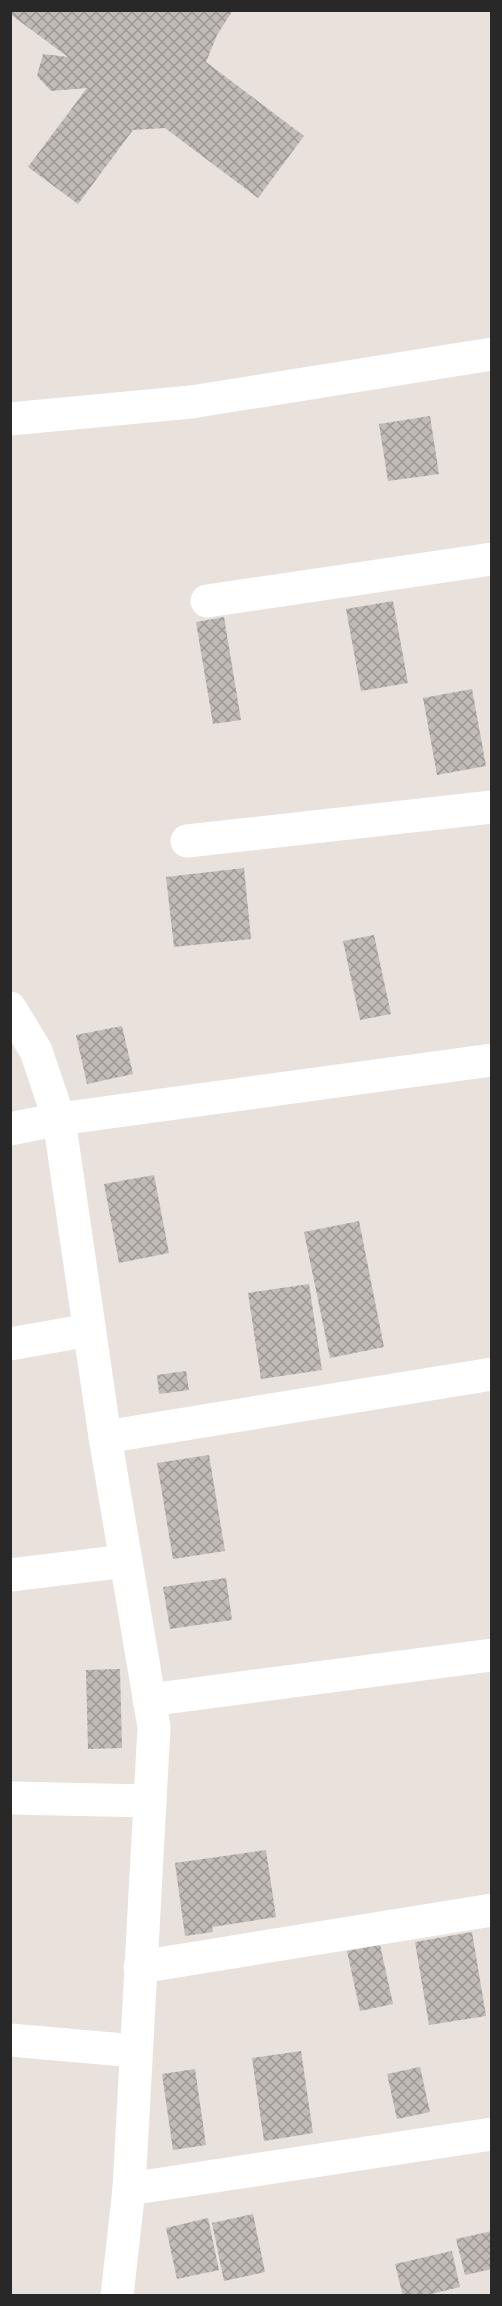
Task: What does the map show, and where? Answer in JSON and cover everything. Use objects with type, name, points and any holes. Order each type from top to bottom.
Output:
[{"type":"street","points":[[10,419],[191,402],[492,354]]},
{"type":"street","points":[[207,602],[492,559]]},
{"type":"street","points":[[187,841],[492,807]]},
{"type":"street","points":[[10,1008],[36,1051],[59,1119],[105,1437],[154,1727],[129,2189],[117,2295]]},
{"type":"street","points":[[10,1129],[59,1119],[492,1060]]},
{"type":"street","points":[[10,1344],[89,1330]]},
{"type":"street","points":[[105,1437],[492,1374]]},
{"type":"street","points":[[10,1575],[126,1561]]},
{"type":"street","points":[[149,1700],[492,1655]]},
{"type":"street","points":[[10,1798],[150,1801]]},
{"type":"street","points":[[140,1967],[492,1910]]},
{"type":"street","points":[[10,2040],[136,2051]]},
{"type":"street","points":[[129,2189],[492,2134]]},
{"type":"building","points":[[10,10],[233,10],[217,35],[206,62],[304,136],[258,198],[165,128],[133,130],[78,204],[28,167],[87,88],[51,91],[37,76],[43,54],[68,57],[10,14]]},
{"type":"building","points":[[430,416],[439,474],[388,481],[379,424]]},
{"type":"building","points":[[393,601],[408,683],[361,691],[346,609]]},
{"type":"building","points":[[224,617],[241,720],[213,724],[196,622]]},
{"type":"building","points":[[472,689],[486,766],[437,775],[423,698]]},
{"type":"building","points":[[244,868],[251,939],[174,947],[166,877]]},
{"type":"building","points":[[374,935],[391,1014],[360,1020],[343,941]]},
{"type":"building","points":[[122,1026],[133,1074],[87,1084],[76,1035]]},
{"type":"building","points":[[154,1175],[169,1253],[119,1263],[104,1184]]},
{"type":"building","points":[[359,1221],[384,1347],[330,1358],[304,1232]]},
{"type":"building","points":[[309,1284],[322,1370],[261,1379],[248,1293]]},
{"type":"building","points":[[186,1371],[189,1390],[159,1394],[157,1375]]},
{"type":"building","points":[[209,1455],[225,1551],[173,1559],[157,1463]]},
{"type":"building","points":[[226,1578],[232,1620],[170,1629],[163,1587]]},
{"type":"building","points":[[120,1669],[122,1748],[88,1749],[86,1670]]},
{"type":"building","points":[[266,1850],[276,1917],[212,1927],[213,1932],[185,1936],[175,1863]]},
{"type":"building","points":[[472,1932],[486,2016],[429,2025],[415,1942]]},
{"type":"building","points":[[380,1945],[393,2004],[360,2011],[347,1951]]},
{"type":"building","points":[[301,2051],[313,2133],[264,2141],[252,2058]]},
{"type":"building","points":[[420,2067],[430,2112],[397,2119],[387,2074]]},
{"type":"building","points":[[195,2069],[206,2145],[173,2150],[162,2074]]},
{"type":"building","points":[[253,2214],[265,2272],[224,2281],[212,2223]]},
{"type":"building","points":[[208,2218],[219,2270],[177,2279],[166,2228]]},
{"type":"building","points":[[492,2231],[492,2269],[465,2275],[456,2239]]},
{"type":"building","points":[[452,2251],[460,2287],[423,2296],[403,2296],[395,2264]]}]
